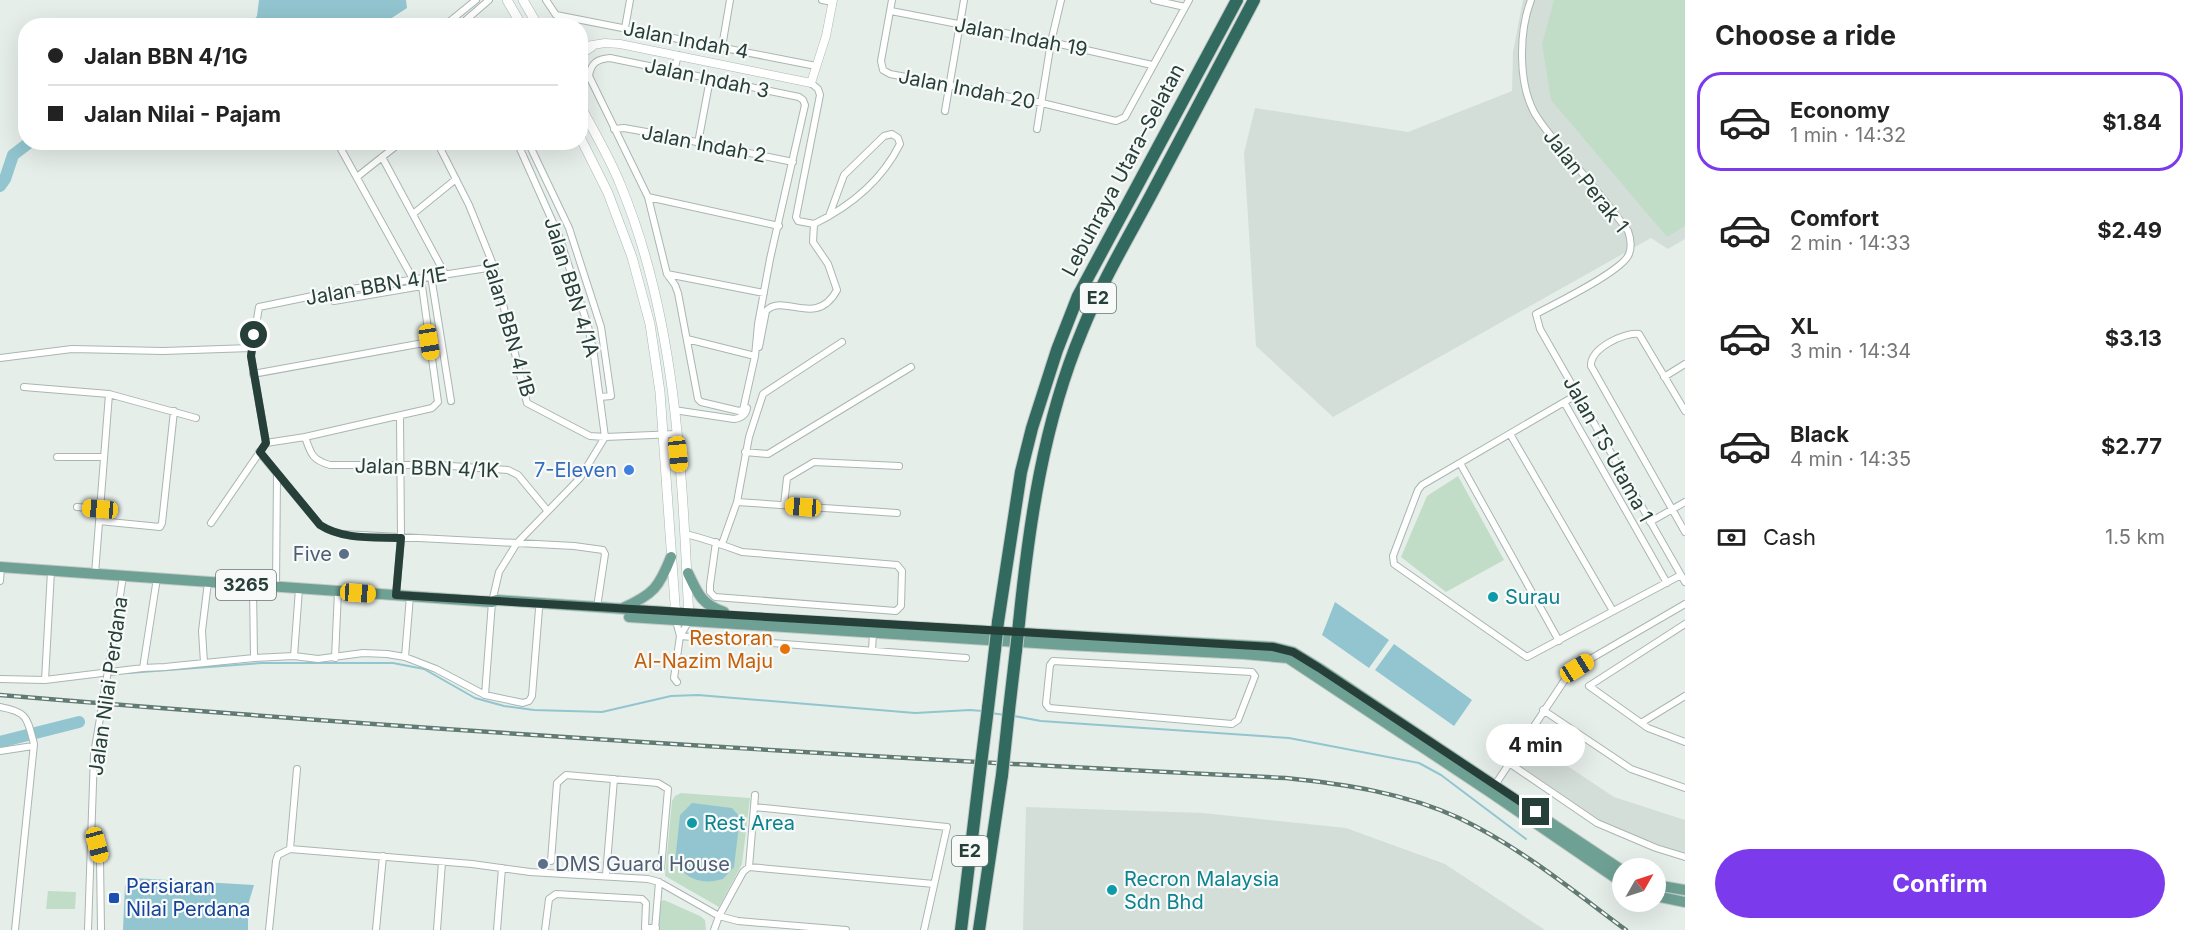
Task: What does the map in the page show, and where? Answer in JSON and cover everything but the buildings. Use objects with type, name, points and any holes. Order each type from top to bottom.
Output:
[{"type":"highway","name":"Lebuhraya Utara–Selatan","points":[[960,930],[998,622],[1021,472],[1032,428],[1057,350],[1078,296],[1237,0]]},
{"type":"highway","name":"Lebuhraya Utara–Selatan","points":[[979,930],[1002,775],[1025,565],[1038,479],[1058,399],[1082,331],[1118,256],[1254,0]]},
{"type":"main road","points":[[507,0],[517,18]]},
{"type":"main road","points":[[523,0],[533,18]]},
{"type":"main road","points":[[588,121],[621,186],[644,252],[662,324],[674,410],[686,534],[689,617]]},
{"type":"main road","points":[[586,150],[608,193],[635,268],[650,324],[660,392],[676,617]]},
{"type":"main road","points":[[620,609],[649,594],[661,583],[671,557]]},
{"type":"main road","name":"3265","points":[[0,567],[492,602],[497,600],[597,607],[676,617]]},
{"type":"main road","points":[[688,573],[704,603],[739,617]]},
{"type":"main road","name":"3265","points":[[492,602],[497,605],[539,609],[676,617],[739,617],[1142,644]]},
{"type":"main road","name":"3265","points":[[689,617],[873,633],[1067,645],[1244,645],[1273,647],[1293,652],[1492,788],[1612,875]]},
{"type":"main road","name":"3265","points":[[1492,788],[1612,864]]},
{"type":"main road","points":[[1666,887],[1685,890]]},
{"type":"main road","points":[[1666,898],[1685,902]]},
{"type":"street","points":[[454,18],[476,0]]},
{"type":"street","points":[[468,18],[489,0]]},
{"type":"street","name":"Jalan Indah 4","points":[[546,0],[556,15],[572,18]]},
{"type":"street","points":[[625,28],[630,0]]},
{"type":"street","points":[[722,47],[730,0]]},
{"type":"street","points":[[811,83],[833,1],[822,0]]},
{"type":"street","name":"Jalan Indah 20","points":[[892,0],[881,61],[883,70],[890,74],[1116,121],[1125,117],[1152,65]]},
{"type":"street","points":[[945,111],[964,0]]},
{"type":"street","points":[[1037,129],[1060,0]]},
{"type":"street","points":[[1152,65],[1187,3],[1154,0]]},
{"type":"street","name":"Jalan Perak 1","points":[[1531,0],[1522,39],[1528,98],[1545,128],[1628,231],[1632,242],[1629,256],[1615,270],[1536,314]]},
{"type":"street","name":"Jalan Indah 19","points":[[891,10],[1152,65]]},
{"type":"street","name":"Jalan Indah 4","points":[[588,21],[816,66]]},
{"type":"street","points":[[588,46],[605,43],[620,44],[811,83],[820,94],[796,217],[802,223],[814,224],[829,216],[871,185],[890,164],[900,144],[898,138],[892,134],[884,136],[844,175],[829,216]]},
{"type":"street","points":[[588,49],[593,46]]},
{"type":"street","points":[[674,71],[678,55]]},
{"type":"street","name":"Jalan Indah 3","points":[[614,129],[590,76],[591,68],[596,61],[610,58],[799,97],[805,105],[793,162]]},
{"type":"street","points":[[698,143],[710,79]]},
{"type":"street","name":"Jalan Indah 2","points":[[614,129],[624,128],[793,162]]},
{"type":"street","points":[[614,129],[648,197],[668,274],[678,293],[698,399],[700,402],[739,411],[743,410],[764,293],[793,162]]},
{"type":"street","points":[[342,150],[413,279]]},
{"type":"street","points":[[357,177],[391,150]]},
{"type":"street","name":"Jalan BBN 4/1B","points":[[441,150],[469,205],[494,267],[527,403],[590,436],[676,434]]},
{"type":"street","name":"Jalan BBN 4/1A","points":[[521,150],[559,236],[580,300],[594,355],[605,437]]},
{"type":"street","points":[[532,150],[569,228],[601,327],[611,396],[600,397]]},
{"type":"street","points":[[382,157],[444,274]]},
{"type":"street","points":[[413,214],[456,179]]},
{"type":"street","points":[[648,197],[779,226]]},
{"type":"street","points":[[674,410],[740,418],[747,410],[766,311],[777,305],[809,311],[834,297],[837,290],[828,264],[813,242],[814,224]]},
{"type":"street","name":"Jalan BBN 4/1E","points":[[251,348],[259,307],[332,292],[494,267]]},
{"type":"street","points":[[668,274],[764,293]]},
{"type":"street","points":[[431,276],[450,401]]},
{"type":"street","points":[[266,443],[305,437],[400,416],[432,408],[438,402],[422,286],[334,301],[332,292]]},
{"type":"street","points":[[580,300],[591,296]]},
{"type":"street","name":"Jalan TS Utama 1","points":[[1536,314],[1540,329],[1683,579]]},
{"type":"street","points":[[1685,411],[1639,334],[1623,336],[1601,348],[1590,360],[1591,366],[1685,532]]},
{"type":"street","points":[[687,339],[754,356]]},
{"type":"street","points":[[253,374],[429,342]]},
{"type":"street","points":[[686,534],[719,543],[742,552],[897,565],[902,572],[901,606],[896,611],[715,597],[710,592],[719,543],[737,502],[745,452],[763,394],[842,342]]},
{"type":"street","points":[[0,358],[72,349],[163,351],[251,348],[253,374],[266,443],[211,523]]},
{"type":"street","points":[[1664,377],[1685,364]]},
{"type":"street","points":[[745,452],[768,454],[911,367]]},
{"type":"street","points":[[24,387],[109,394],[196,418]]},
{"type":"street","points":[[95,574],[109,394]]},
{"type":"street","points":[[1578,394],[1418,490],[1393,555],[1394,564],[1527,657],[1667,583],[1683,579]]},
{"type":"street","points":[[1564,402],[1667,583]]},
{"type":"street","points":[[99,520],[160,527],[174,411]]},
{"type":"street","points":[[396,595],[401,538],[400,416]]},
{"type":"street","points":[[1510,434],[1613,611]]},
{"type":"street","name":"Jalan BBN 4/1K","points":[[305,437],[317,462],[330,465],[437,465],[508,470],[518,475],[548,510]]},
{"type":"street","points":[[485,695],[492,602],[498,572],[517,543],[588,469],[605,437]]},
{"type":"street","points":[[260,452],[320,525],[342,534],[574,546],[603,550],[605,555],[597,607]]},
{"type":"street","points":[[57,457],[104,457]]},
{"type":"street","points":[[784,506],[787,478],[810,463],[899,465]]},
{"type":"street","points":[[1460,463],[1559,641]]},
{"type":"street","points":[[276,587],[277,473]]},
{"type":"street","points":[[737,502],[897,513]]},
{"type":"street","points":[[1650,522],[1685,502]]},
{"type":"street","points":[[77,507],[100,509]]},
{"type":"street","points":[[0,567],[0,581]]},
{"type":"street","points":[[45,681],[51,571]]},
{"type":"street","name":"Jalan Nilai Perdana","points":[[88,930],[94,754],[123,576]]},
{"type":"street","points":[[143,668],[157,578]]},
{"type":"street","points":[[204,663],[202,631],[208,582]]},
{"type":"street","points":[[254,585],[254,658]]},
{"type":"street","points":[[294,656],[299,589]]},
{"type":"street","points":[[335,658],[338,591]]},
{"type":"street","points":[[405,657],[410,596]]},
{"type":"street","points":[[1492,788],[1562,681],[1577,668],[1685,604]]},
{"type":"street","points":[[0,679],[45,681],[143,668],[254,658],[294,656],[318,659],[363,653],[387,654],[405,657],[436,669],[485,695],[523,703],[529,701],[532,696],[539,609]]},
{"type":"street","points":[[676,617],[680,636]]},
{"type":"street","points":[[677,682],[674,678],[680,636],[689,617]]},
{"type":"street","points":[[1685,624],[1589,686],[1648,728],[1685,742]]},
{"type":"street","points":[[872,650],[873,633]]},
{"type":"street","points":[[680,636],[966,658]]},
{"type":"street","points":[[1141,665],[1142,644]]},
{"type":"street","points":[[1066,662],[1067,645]]},
{"type":"street","points":[[1053,661],[1066,662],[1252,672],[1255,676],[1238,720],[1232,724],[1049,708],[1046,704],[1050,665],[1053,661]]},
{"type":"street","points":[[1641,723],[1685,696]]},
{"type":"street","points":[[0,707],[23,713],[34,745],[15,930]]},
{"type":"street","points":[[1544,710],[1631,768],[1685,788]]},
{"type":"street","points":[[0,751],[34,745]]},
{"type":"street","points":[[1509,763],[1597,823],[1656,849],[1685,857]]},
{"type":"street","points":[[290,849],[297,769]]},
{"type":"street","points":[[550,861],[557,783],[566,775],[658,783],[668,789],[661,868]]},
{"type":"street","points":[[606,875],[614,779]]},
{"type":"street","points":[[749,867],[755,795]]},
{"type":"street","points":[[754,807],[947,827],[924,930]]},
{"type":"street","name":"Jalan Nilai Perdana","points":[[93,832],[100,858],[101,930]]},
{"type":"street","points":[[269,930],[276,861],[278,855],[290,849],[383,856],[530,872],[606,875],[659,882],[719,916],[738,921],[846,930]]},
{"type":"street","points":[[376,930],[383,856]]},
{"type":"street","points":[[436,930],[442,862]]},
{"type":"street","points":[[714,930],[743,872],[749,867],[934,884]]},
{"type":"street","points":[[497,930],[502,868]]},
{"type":"street","points":[[545,930],[549,899],[556,894],[642,899],[646,903],[645,928],[655,929],[659,882]]},
{"type":"shaded area","points":[[1523,0],[1685,0],[1685,239],[1668,249],[1651,238],[1333,417],[1256,346],[1244,153],[1255,108],[1408,132],[1512,91],[1513,52]]},
{"type":"shaded area","points":[[1524,737],[1614,797],[1685,820],[1685,854],[1596,823],[1508,763]]},
{"type":"shaded area","points":[[1026,807],[1203,813],[1346,828],[1445,864],[1545,930],[1023,930]]},
{"type":"green space","points":[[1554,0],[1685,0],[1685,226],[1667,237],[1551,100],[1542,44]]},
{"type":"green space","points":[[1458,476],[1504,560],[1446,592],[1401,557],[1427,496]]},
{"type":"green space","points":[[681,793],[750,798],[742,864],[719,907],[665,876],[672,801]]},
{"type":"green space","points":[[48,891],[76,892],[75,909],[46,909]]},
{"type":"green space","points":[[664,900],[700,916],[705,920],[706,930],[657,930],[659,902]]},
{"type":"water","points":[[259,0],[406,0],[407,8],[392,18],[255,18]]},
{"type":"water","points":[[1335,602],[1389,640],[1369,668],[1322,635]]},
{"type":"water","points":[[1394,644],[1472,700],[1454,726],[1375,670]]},
{"type":"water","points":[[692,803],[732,808],[740,817],[734,867],[723,879],[696,880],[685,873],[675,862],[680,815]]},
{"type":"water","points":[[134,878],[254,885],[248,905],[248,930],[123,930],[125,885]]},
{"type":"waterway","points":[[0,186],[5,179],[13,155],[20,150]]},
{"type":"waterway","points":[[128,673],[262,663],[393,663],[424,669],[475,698],[504,706],[534,710],[602,712],[671,696],[698,695],[915,713],[982,711]]},
{"type":"waterway","points":[[990,713],[1006,715]]},
{"type":"waterway","points":[[1014,716],[1041,721],[1289,738],[1419,763],[1441,775],[1526,839]]},
{"type":"waterway","points":[[0,742],[79,722]]},
{"type":"railway","points":[[0,695],[482,732],[1286,778],[1330,783],[1396,796],[1459,818],[1524,856],[1626,930]]},
{"type":"place","name":"7-Eleven","points":[[629,470]]},
{"type":"place","name":"Five","points":[[344,554]]},
{"type":"place","name":"Surau","points":[[1493,597]]},
{"type":"place","name":"Restoran Al-Nazim Maju","points":[[785,649]]},
{"type":"place","name":"Rest Area","points":[[692,823]]},
{"type":"place","name":"DMS Guard House","points":[[543,864]]},
{"type":"place","name":"Recron Malaysia Sdn Bhd","points":[[1112,890]]},
{"type":"place","name":"Persiaran Nilai Perdana","points":[[114,898]]},
{"type":"route","points":[[254,335],[251,356],[266,443],[260,452],[320,525],[342,534],[401,538],[396,595],[1273,647],[1293,652],[1319,668],[1536,812]]}]
